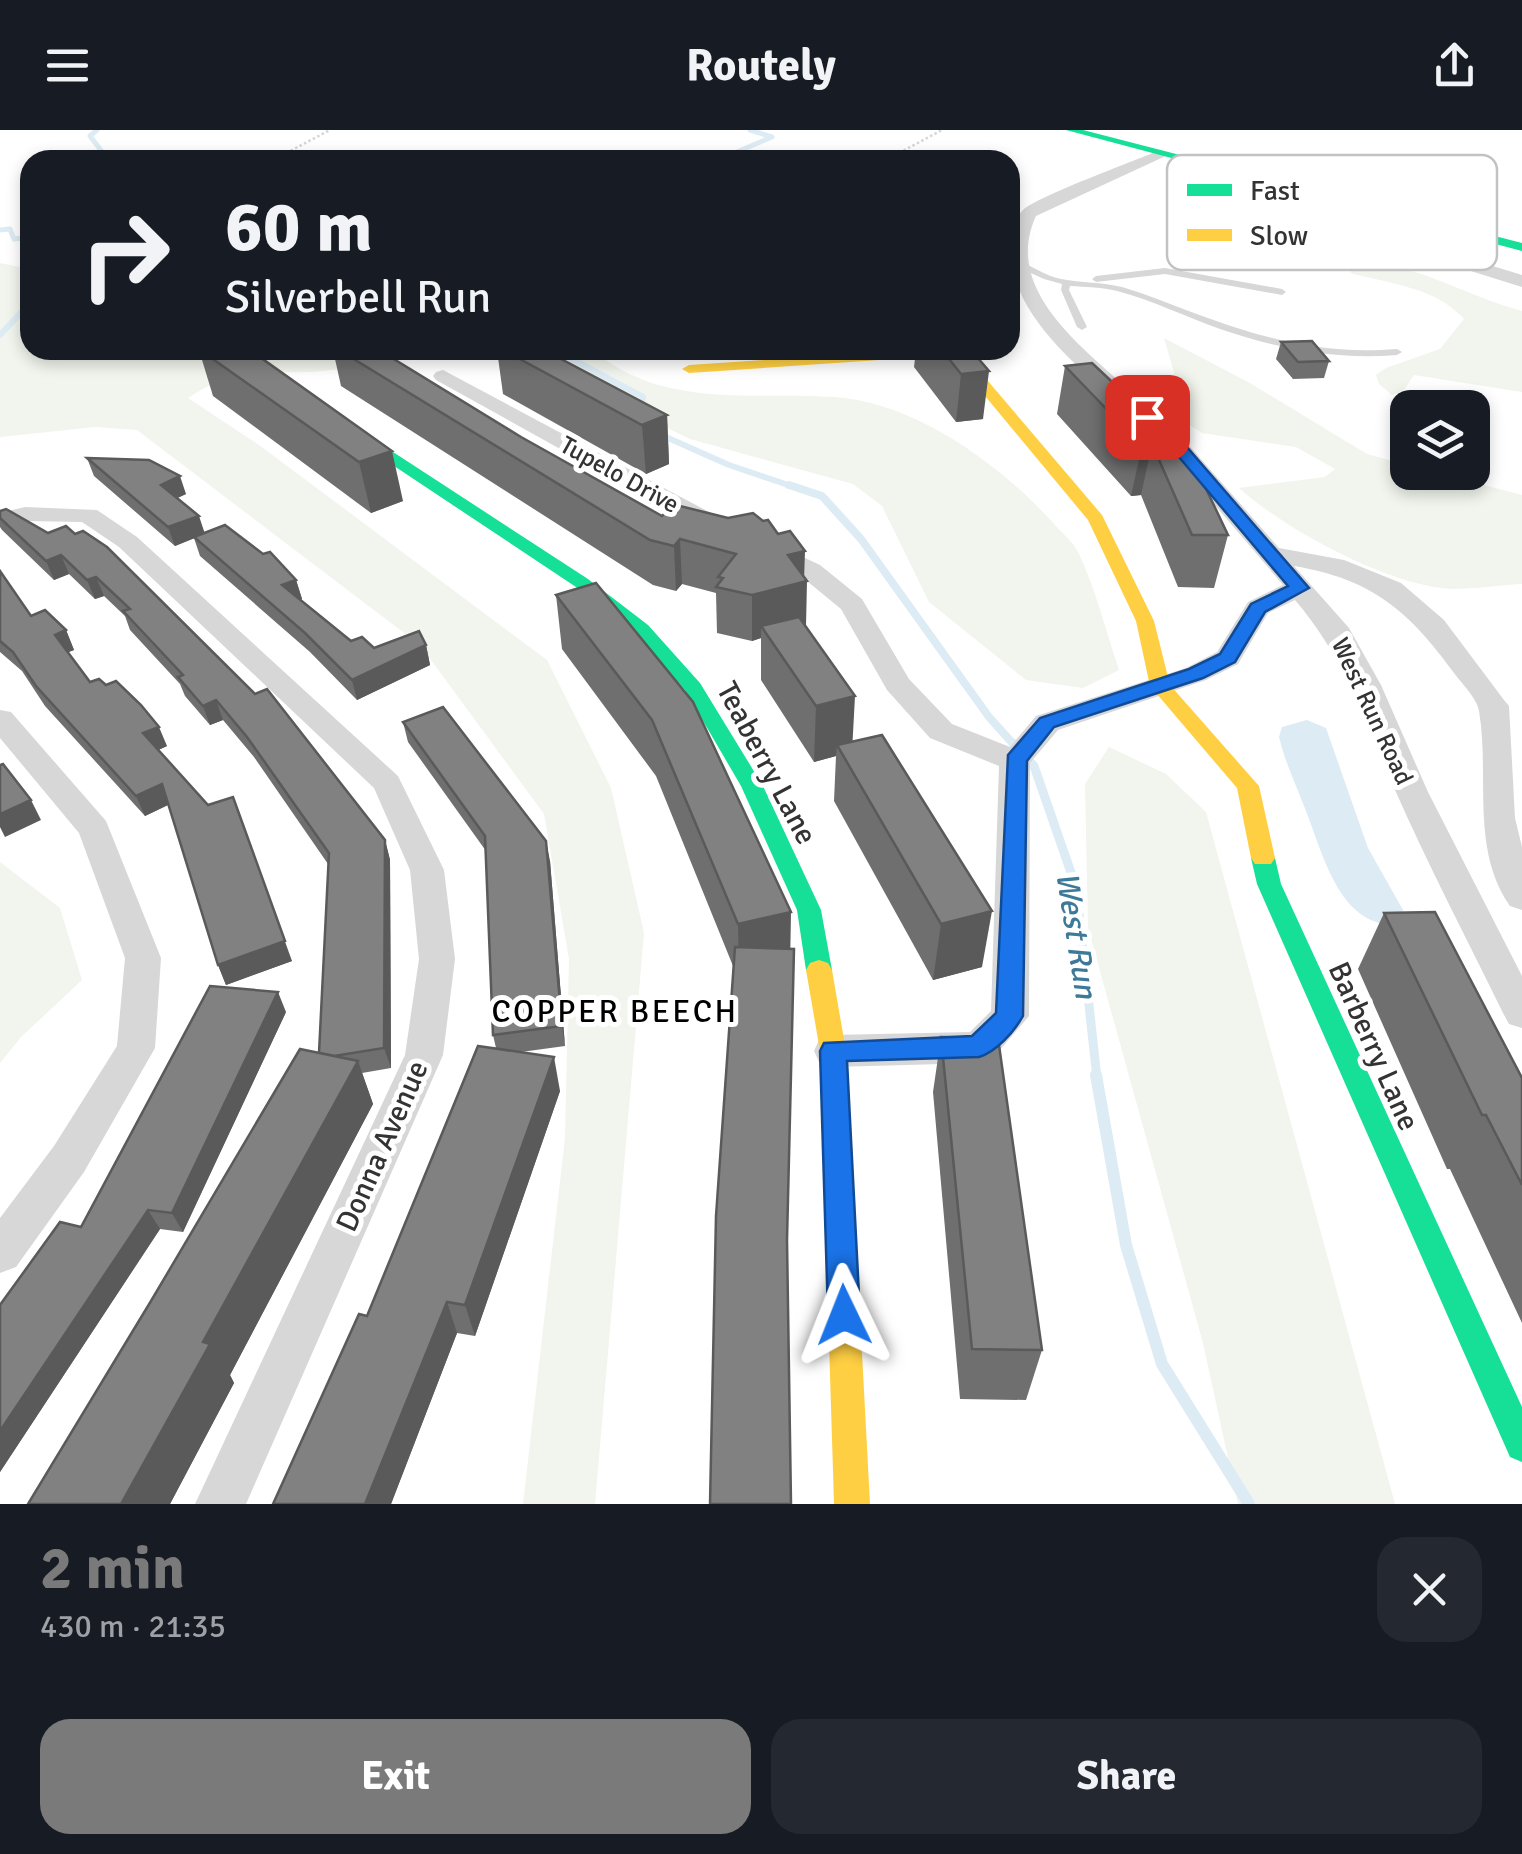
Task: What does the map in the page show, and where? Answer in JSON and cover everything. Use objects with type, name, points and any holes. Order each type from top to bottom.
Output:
[{"type":"street","points":[[1071,130],[1167,155]]},
{"type":"street","points":[[1020,229],[1029,213],[1163,154],[1182,143],[1189,130]]},
{"type":"street","points":[[1497,240],[1522,247]]},
{"type":"street","points":[[1487,270],[1522,282]]},
{"type":"street","points":[[1020,274],[1032,298],[1067,345],[1134,405]]},
{"type":"street","points":[[689,369],[821,360]]},
{"type":"street","points":[[946,360],[970,370],[1096,519],[1146,621],[1160,686]]},
{"type":"street","name":"Tupelo Drive","points":[[443,376],[686,511],[811,570],[852,605],[897,684],[941,731],[1016,761]]},
{"type":"street","name":"Teaberry Lane","points":[[316,408],[593,592],[641,630],[692,687],[752,786],[809,910],[833,1051],[852,1504]]},
{"type":"street","name":"West Run Road","points":[[1160,429],[1339,634],[1522,1013]]},
{"type":"street","name":"Donna Avenue","points":[[0,520],[25,514],[88,516],[128,542],[386,783],[427,870],[436,959],[424,1055],[220,1504]]},
{"type":"street","points":[[1268,554],[1335,565],[1392,589],[1434,626],[1494,706],[1509,733],[1510,787],[1499,818],[1514,886],[1522,897]]},
{"type":"street","points":[[833,1051],[979,1046],[1010,1016],[1016,761],[1047,723],[1160,686],[1228,658],[1258,608],[1300,588]]},
{"type":"street","name":"Barberry Lane","points":[[1160,686],[1248,786],[1268,884],[1522,1445]]},
{"type":"street","points":[[0,718],[94,829],[143,958],[136,1048],[69,1159],[0,1253]]},
{"type":"lane","points":[[1020,264],[1067,282],[1124,290],[1228,330],[1356,356],[1396,352]]},
{"type":"lane","points":[[1032,298],[1067,282],[1165,271],[1282,292]]},
{"type":"lane","points":[[1067,282],[1065,290],[1082,327]]},
{"type":"path","points":[[292,150],[330,130]]},
{"type":"path","points":[[905,150],[942,130]]},
{"type":"shaded area","points":[[0,263],[20,267],[20,360],[392,360],[332,370],[244,374],[227,378],[188,398],[259,445],[547,660],[611,788],[644,933],[595,1504],[523,1504],[565,1138],[569,959],[544,814],[420,645],[137,430],[95,427],[0,437]]},
{"type":"shaded area","points":[[1409,270],[1522,311],[1522,392],[1414,375],[1404,390],[1390,390],[1390,393],[1379,384],[1376,375],[1386,368],[1440,349],[1464,319],[1440,300],[1350,273]]},
{"type":"shaded area","points":[[1164,338],[1248,382],[1367,454],[1390,460],[1390,490],[1490,490],[1490,487],[1522,495],[1522,584],[1453,589],[1428,586],[1369,567],[1310,537],[1239,488],[1325,477],[1335,469],[1296,447],[1202,433],[1146,397],[1178,386]]},
{"type":"shaded area","points":[[526,360],[607,360],[648,382],[677,389],[708,394],[834,397],[896,411],[926,424],[1010,481],[1074,546],[1091,582],[1119,670],[1083,688],[1026,680],[929,602],[882,506],[853,484],[690,439]]},
{"type":"shaded area","points":[[1307,720],[1326,728],[1368,848],[1403,910],[1405,924],[1384,924],[1367,918],[1352,907],[1331,874],[1279,737],[1282,727]]},
{"type":"shaded area","points":[[1109,747],[1166,774],[1206,812],[1395,1504],[1238,1504],[1203,1343],[1088,928],[1085,784]]},
{"type":"shaded area","points":[[0,862],[60,908],[82,980],[21,1037],[0,1063]]},
{"type":"building","points":[[1312,341],[1329,361],[1298,362],[1281,342]]},
{"type":"building","points":[[214,360],[264,360],[392,451],[359,462]]},
{"type":"building","points":[[355,360],[395,360],[521,437],[662,516],[670,508],[680,506],[728,518],[753,513],[763,521],[768,520],[778,534],[790,531],[805,551],[788,555],[807,581],[752,595],[716,587],[723,578],[718,577],[736,554],[680,539],[674,546],[650,540]]},
{"type":"building","points":[[522,360],[563,360],[667,415],[642,425]]},
{"type":"building","points":[[950,360],[980,360],[989,371],[961,374]]},
{"type":"building","points":[[1092,363],[1190,455],[1228,535],[1192,535],[1152,444],[1142,446],[1065,366]]},
{"type":"building","points":[[87,458],[149,460],[180,476],[161,485],[199,516],[168,527]]},
{"type":"building","points":[[6,509],[48,533],[66,526],[75,534],[83,531],[107,547],[255,694],[267,689],[385,840],[384,1048],[334,1056],[319,1053],[329,853],[216,700],[203,706],[178,677],[183,675],[123,611],[130,609],[96,577],[87,580],[61,555],[46,561],[0,518],[0,511]]},
{"type":"building","points":[[225,525],[263,554],[270,552],[296,580],[282,585],[351,641],[362,637],[374,648],[419,631],[426,645],[352,680],[305,633],[194,537]]},
{"type":"building","points":[[0,571],[31,616],[45,610],[66,630],[55,635],[90,682],[99,679],[106,685],[116,681],[141,705],[159,727],[143,733],[208,805],[233,797],[285,941],[218,965],[162,784],[136,796],[0,641]]},
{"type":"building","points":[[596,583],[693,702],[791,912],[738,924],[652,720],[556,595]]},
{"type":"building","points":[[799,617],[855,696],[816,706],[761,626]]},
{"type":"building","points":[[443,707],[546,841],[562,1026],[493,1035],[485,836],[403,722]]},
{"type":"building","points":[[882,735],[992,911],[941,924],[837,745]]},
{"type":"building","points":[[0,765],[31,800],[0,814]]},
{"type":"building","points":[[1435,912],[1522,1078],[1522,1185],[1486,1115],[1482,1115],[1384,913]]},
{"type":"building","points":[[735,947],[794,949],[787,1240],[791,1504],[710,1504],[716,1216]]},
{"type":"building","points":[[210,986],[278,992],[172,1213],[148,1210],[0,1431],[0,1305],[60,1222],[81,1227]]},
{"type":"building","points":[[941,1037],[998,1038],[1042,1350],[972,1349]]},
{"type":"building","points":[[478,1046],[554,1057],[465,1305],[447,1302],[365,1504],[273,1504],[359,1314],[367,1316]]},
{"type":"building","points":[[300,1049],[358,1061],[203,1342],[210,1344],[121,1504],[28,1504],[151,1301]]},
{"type":"waterway","points":[[97,130],[90,136],[101,150]]},
{"type":"waterway","name":"West Run","points":[[741,150],[772,137],[750,130]]},
{"type":"waterway","points":[[0,230],[10,229],[14,239],[20,238]]},
{"type":"waterway","points":[[0,335],[20,314]]},
{"type":"waterway","name":"West Run","points":[[574,360],[643,397],[641,411]]},
{"type":"waterway","name":"West Run","points":[[659,434],[729,465],[797,488]]},
{"type":"waterway","name":"West Run","points":[[789,485],[822,496],[861,539],[989,717],[1015,746]]},
{"type":"waterway","name":"West Run","points":[[1013,743],[1034,766],[1076,887],[1097,1078]]},
{"type":"waterway","name":"West Run","points":[[1096,1075],[1126,1245],[1162,1364],[1249,1504]]},
{"type":"traffic: fast","points":[[1071,130],[1167,155]]},
{"type":"traffic: fast","points":[[1497,241],[1522,247]]},
{"type":"traffic: fast","points":[[342,425],[582,583],[641,629],[693,687],[752,786],[809,910],[819,970]]},
{"type":"traffic: fast","points":[[1263,858],[1269,884],[1522,1445]]},
{"type":"traffic: slow","points":[[689,369],[821,360]]},
{"type":"traffic: slow","points":[[947,360],[971,370],[1096,519],[1145,621],[1160,686],[1248,786],[1263,858]]},
{"type":"traffic: slow","points":[[819,970],[833,1051],[852,1504]]},
{"type":"district","name":"COPPER BEECH","points":[[615,1011]]},
{"type":"route","points":[[844,1315],[833,1051],[979,1046],[994,1032],[1010,1016],[1016,760],[1047,723],[1196,674],[1228,658],[1258,608],[1300,588],[1174,441],[1147,417]]}]
